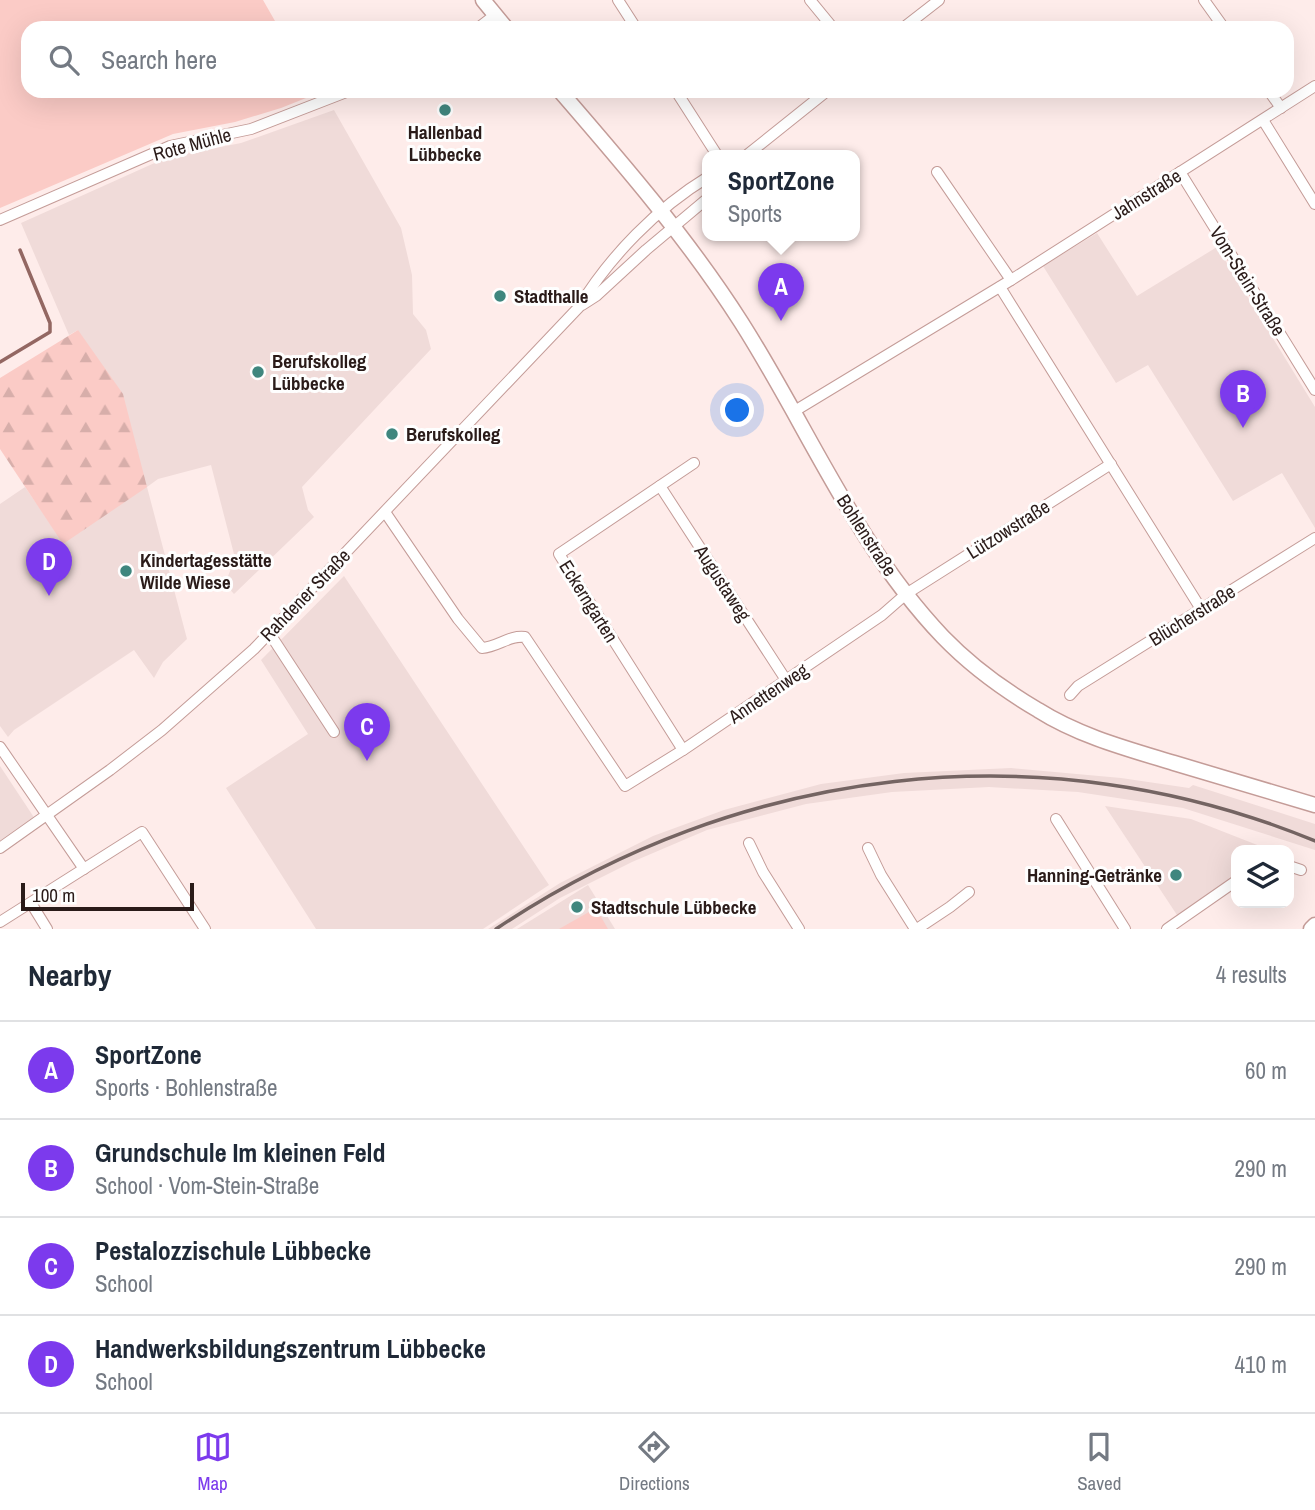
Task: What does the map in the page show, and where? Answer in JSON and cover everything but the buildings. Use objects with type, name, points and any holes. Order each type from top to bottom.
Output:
[{"type":"main road","points":[[483,0],[500,21]]},
{"type":"main road","name":"Bohlenstraße","points":[[566,98],[648,194],[689,248],[741,323],[868,541],[906,594],[944,638],[1004,689],[1061,723],[1129,750],[1315,805]]},
{"type":"main road","points":[[1311,929],[1315,925]]},
{"type":"street","points":[[618,0],[632,21]]},
{"type":"street","points":[[810,0],[827,21]]},
{"type":"street","points":[[912,21],[939,0]]},
{"type":"street","points":[[1204,0],[1219,21]]},
{"type":"street","points":[[487,21],[495,15]]},
{"type":"street","name":"Jahnstraße","points":[[793,412],[1011,280],[1315,86]]},
{"type":"street","name":"Rote Mühle","points":[[0,220],[170,146],[251,129],[331,98]]},
{"type":"street","points":[[680,98],[714,150]]},
{"type":"street","points":[[753,150],[818,98]]},
{"type":"street","points":[[1274,98],[1281,108]]},
{"type":"street","points":[[1263,120],[1315,204]]},
{"type":"street","name":"Vom-Stein-Straße","points":[[1180,172],[1315,390]]},
{"type":"street","points":[[937,173],[1011,280]]},
{"type":"street","name":"Rahdener Straße","points":[[579,307],[589,289],[635,237],[661,211],[702,181]]},
{"type":"street","name":"Rahdener Straße","points":[[0,848],[170,723],[270,634],[579,307],[596,296],[702,203]]},
{"type":"street","points":[[999,287],[1201,609]]},
{"type":"street","name":"Eckerngarten","points":[[683,751],[559,554],[694,463]]},
{"type":"street","name":"Lützowstraße","points":[[906,594],[1111,464]]},
{"type":"street","name":"Augustaweg","points":[[660,486],[786,680]]},
{"type":"street","name":"Annettenweg","points":[[386,512],[458,619],[482,648],[492,648],[514,636],[525,637],[625,786],[683,751],[882,615],[906,594]]},
{"type":"street","name":"Blücherstraße","points":[[1070,695],[1078,686],[1315,538]]},
{"type":"street","points":[[270,634],[334,732]]},
{"type":"street","points":[[0,747],[84,869]]},
{"type":"street","points":[[1056,819],[1125,929]]},
{"type":"street","points":[[0,922],[142,832],[205,929]]},
{"type":"street","points":[[749,843],[763,872],[799,929]]},
{"type":"street","points":[[868,848],[881,875],[916,929],[968,892]]},
{"type":"street","points":[[1294,868],[1301,870]]},
{"type":"street","points":[[1167,929],[1231,884]]},
{"type":"street","points":[[31,903],[47,929]]},
{"type":"shaded area","name":"Berufskolleg Lübbecke","points":[[334,110],[401,228],[412,275],[413,314],[426,330],[431,349],[302,487],[308,510],[314,517],[234,594],[225,584],[235,558],[211,465],[158,479],[147,487],[187,639],[163,662],[154,678],[134,650],[14,730],[8,737],[0,726],[0,504],[25,487],[64,543],[78,330],[69,335],[21,223],[159,161],[241,143]]},
{"type":"shaded area","points":[[1097,233],[1137,296],[1217,247],[1315,407],[1315,528],[1282,473],[1233,501],[1148,365],[1116,383],[1043,266]]},
{"type":"shaded area","points":[[344,576],[549,885],[483,929],[316,929],[226,788],[308,734],[261,660]]},
{"type":"shaded area","points":[[0,766],[35,819],[0,844]]},
{"type":"shaded area","points":[[1011,768],[1121,778],[1189,788],[1193,785],[1315,824],[1315,850],[1183,808],[1078,792],[989,787],[892,792],[806,804],[707,830],[632,862],[560,898],[512,929],[488,929],[560,883],[653,836],[724,810],[821,784],[904,773]]},
{"type":"shaded area","points":[[1105,806],[1191,819],[1257,845],[1231,845],[1231,881],[1177,915]]},
{"type":"shaded area","name":"Stadtschule Lübbecke","points":[[588,885],[615,929],[517,929]]},
{"type":"green space","points":[[0,0],[263,0],[275,21],[21,21],[21,98],[306,98],[235,122],[173,134],[0,208]]},
{"type":"green space","points":[[78,330],[123,394],[147,487],[63,544],[0,449],[0,378]]},
{"type":"green space","points":[[596,908],[608,929],[559,929]]},
{"type":"waterway","points":[[0,362],[50,332],[50,323],[20,250]]},
{"type":"railway","points":[[496,929],[590,874],[688,831],[790,800],[895,782],[1000,776],[1106,784],[1212,806],[1315,841]]},
{"type":"place","name":"Hallenbad Lübbecke","points":[[445,110]]},
{"type":"place","name":"Stadthalle","points":[[500,296]]},
{"type":"place","name":"SportZone","points":[[781,321]]},
{"type":"place","name":"Berufskolleg Lübbecke","points":[[258,372]]},
{"type":"place","name":"Grundschule Im kleinen Feld","points":[[1243,428]]},
{"type":"place","name":"Berufskolleg","points":[[392,434]]},
{"type":"place","name":"Kindertagesstätte Wilde Wiese","points":[[126,571]]},
{"type":"place","name":"Handwerksbildungszentrum Lübbecke","points":[[49,596]]},
{"type":"place","name":"Pestalozzischule Lübbecke","points":[[367,761]]},
{"type":"place","name":"Hanning-Getränke","points":[[1176,875]]},
{"type":"place","name":"Stadtschule Lübbecke","points":[[577,907]]}]
